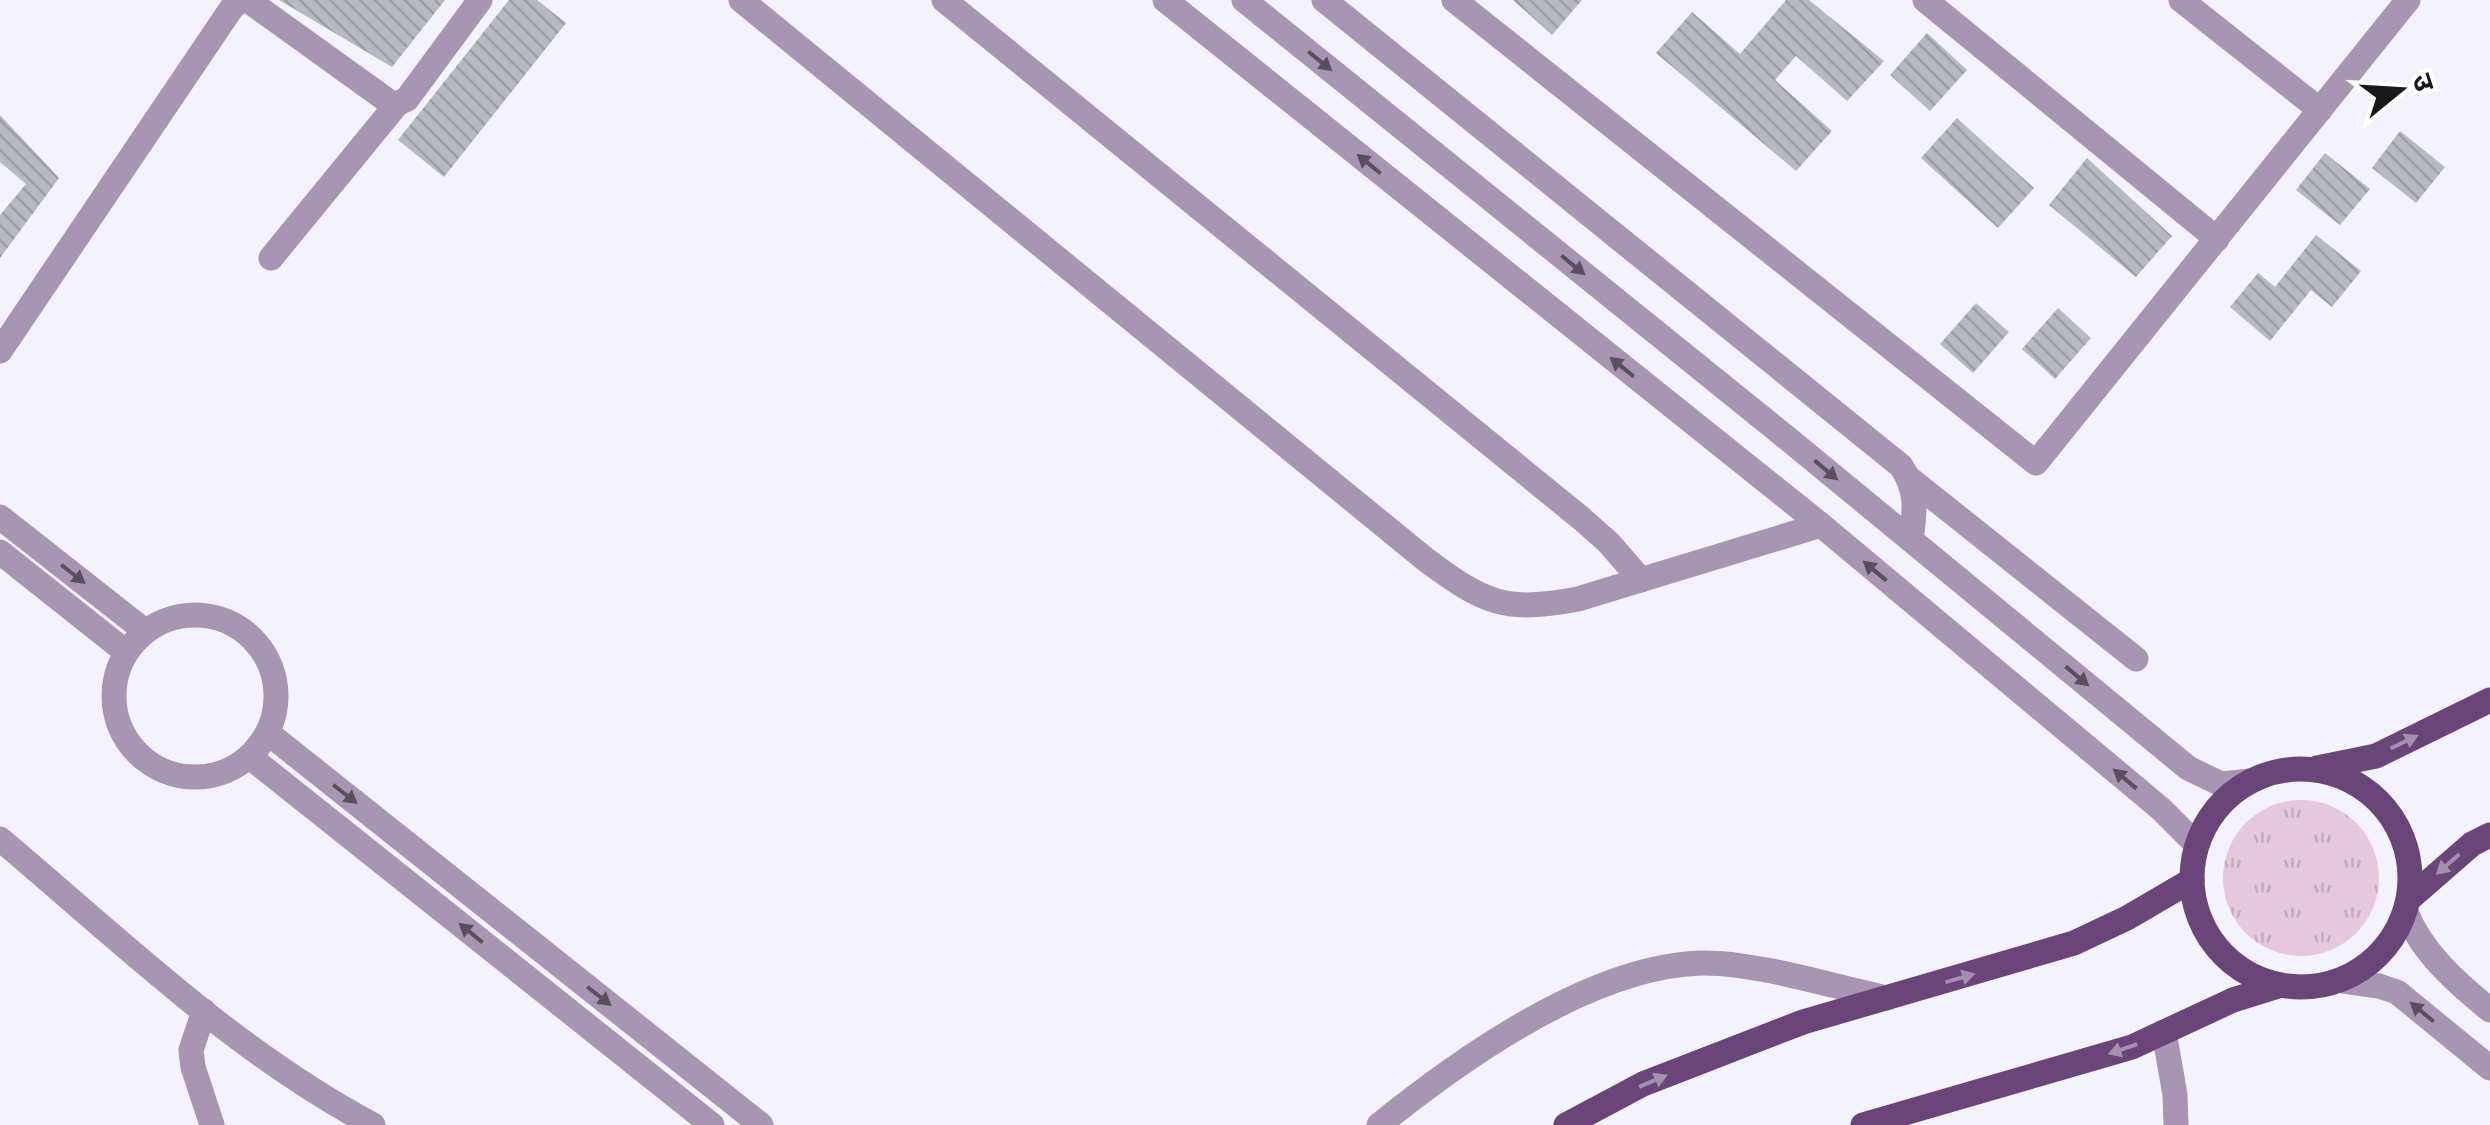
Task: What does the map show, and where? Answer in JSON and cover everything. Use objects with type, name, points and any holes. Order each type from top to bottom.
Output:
[{"type":"main road","points":[[2312,769],[2346,778],[2380,801],[2406,845],[2411,865],[2408,905],[2388,948],[2343,981],[2313,988],[2278,986],[2256,979],[2217,948],[2202,926],[2192,880],[2197,844],[2207,822],[2226,798],[2250,781],[2280,770],[2312,769],[2376,756],[2490,700]]},
{"type":"main road","points":[[2408,905],[2472,844],[2490,834]]},
{"type":"main road","points":[[1566,1125],[1642,1084],[1803,1022],[2074,942],[2127,918],[2192,880]]},
{"type":"main road","points":[[1862,1125],[1907,1119],[2132,1047],[2233,1000],[2278,986]]},
{"type":"street","points":[[0,351],[241,0],[250,0],[397,104]]},
{"type":"street","points":[[272,258],[397,104],[407,99],[480,0]]},
{"type":"street","points":[[741,0],[1462,587],[1510,606],[1578,600],[1820,525]]},
{"type":"street","points":[[944,0],[1596,531],[1641,580]]},
{"type":"street","points":[[1166,0],[1820,525],[2161,809],[2197,844]]},
{"type":"street","points":[[1244,0],[2188,768],[2221,784],[2250,781]]},
{"type":"street","points":[[1324,0],[1901,466],[1910,479],[2136,658]]},
{"type":"street","points":[[1454,0],[2032,462],[2041,459],[2408,0]]},
{"type":"street","points":[[1925,0],[2218,239]]},
{"type":"street","points":[[2182,0],[2320,110]]},
{"type":"street","points":[[1910,479],[1916,504],[1911,540]]},
{"type":"street","points":[[0,517],[145,631]]},
{"type":"street","points":[[0,552],[126,652]]},
{"type":"street","points":[[196,614],[224,619],[247,633],[265,654],[275,680],[276,707],[268,733],[250,757],[228,771],[203,778],[177,776],[153,766],[134,750],[120,727],[114,702],[116,676],[126,652],[145,631],[169,618],[196,614]]},
{"type":"street","points":[[268,733],[762,1125]]},
{"type":"street","points":[[250,757],[712,1125]]},
{"type":"street","points":[[0,839],[204,1010],[297,1081],[373,1125]]},
{"type":"street","points":[[2408,905],[2424,945],[2490,1010]]},
{"type":"street","points":[[1378,1125],[1469,1056],[1557,1006],[1650,970],[1702,962],[1887,998]]},
{"type":"street","points":[[2343,981],[2397,992],[2490,1068]]},
{"type":"street","points":[[204,1010],[191,1050],[212,1125]]},
{"type":"street","points":[[2164,1032],[2176,1125]]},
{"type":"green space","points":[[2301,800],[2331,806],[2356,823],[2373,848],[2379,878],[2373,908],[2356,933],[2331,950],[2301,956],[2271,950],[2246,933],[2229,908],[2223,878],[2229,848],[2246,823],[2271,806]]},
{"type":"building","points":[[279,0],[445,0],[392,67]]},
{"type":"building","points":[[509,0],[537,0],[566,23],[444,177],[398,140]]},
{"type":"building","points":[[1513,0],[1582,0],[1552,35]]},
{"type":"building","points":[[1786,0],[1809,0],[1884,61],[1847,101],[1796,56],[1775,80],[1832,131],[1796,171],[1656,53],[1692,12],[1740,54]]},
{"type":"building","points":[[1927,33],[1967,70],[1930,111],[1890,75]]},
{"type":"building","points":[[0,115],[59,178],[0,258],[0,215],[26,184],[0,162]]},
{"type":"building","points":[[1957,118],[2034,188],[1998,228],[1921,158]]},
{"type":"building","points":[[2400,131],[2445,167],[2416,203],[2372,168]]},
{"type":"building","points":[[2325,153],[2370,189],[2340,225],[2296,190]]},
{"type":"building","points":[[2087,158],[2172,236],[2136,277],[2049,205]]},
{"type":"building","points":[[2316,235],[2361,271],[2332,307],[2311,290],[2270,341],[2230,307],[2258,273],[2275,287]]},
{"type":"building","points":[[1976,303],[2009,332],[1973,373],[1940,344]]},
{"type":"building","points":[[2058,308],[2091,338],[2055,379],[2022,349]]}]
